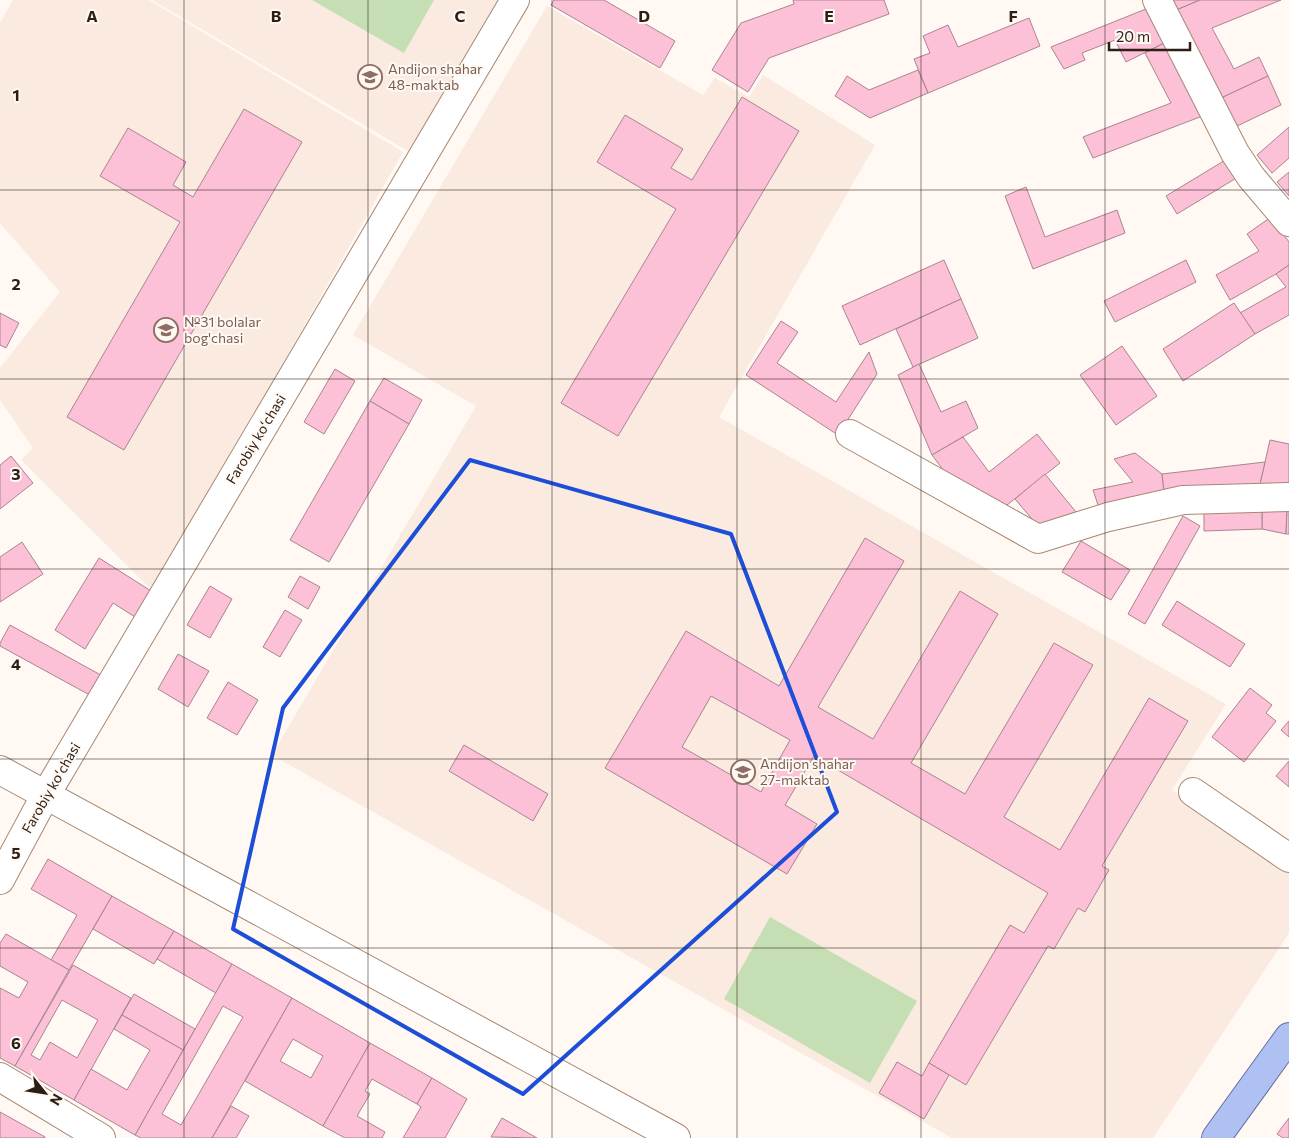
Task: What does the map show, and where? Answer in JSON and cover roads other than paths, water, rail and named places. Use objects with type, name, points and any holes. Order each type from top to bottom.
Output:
[{"type":"main road","points":[[1216,1138],[1289,1037]]},
{"type":"street","name":"Farobiy koʻchasi","points":[[0,880],[45,796],[515,0]]},
{"type":"street","points":[[1157,0],[1235,153],[1251,177],[1289,222]]},
{"type":"street","points":[[850,434],[1038,539],[1108,517],[1183,500],[1289,497]]},
{"type":"street","points":[[0,770],[645,1131],[676,1138]]},
{"type":"street","points":[[1193,792],[1289,858]]},
{"type":"street","points":[[0,1077],[101,1138]]},
{"type":"place","name":"Andijon shahar 48-maktab","points":[[370,77]]},
{"type":"place","name":"№31 bolalar bog'chasi","points":[[166,330]]},
{"type":"place","name":"Andijon shahar 27-maktab","points":[[743,772]]}]
